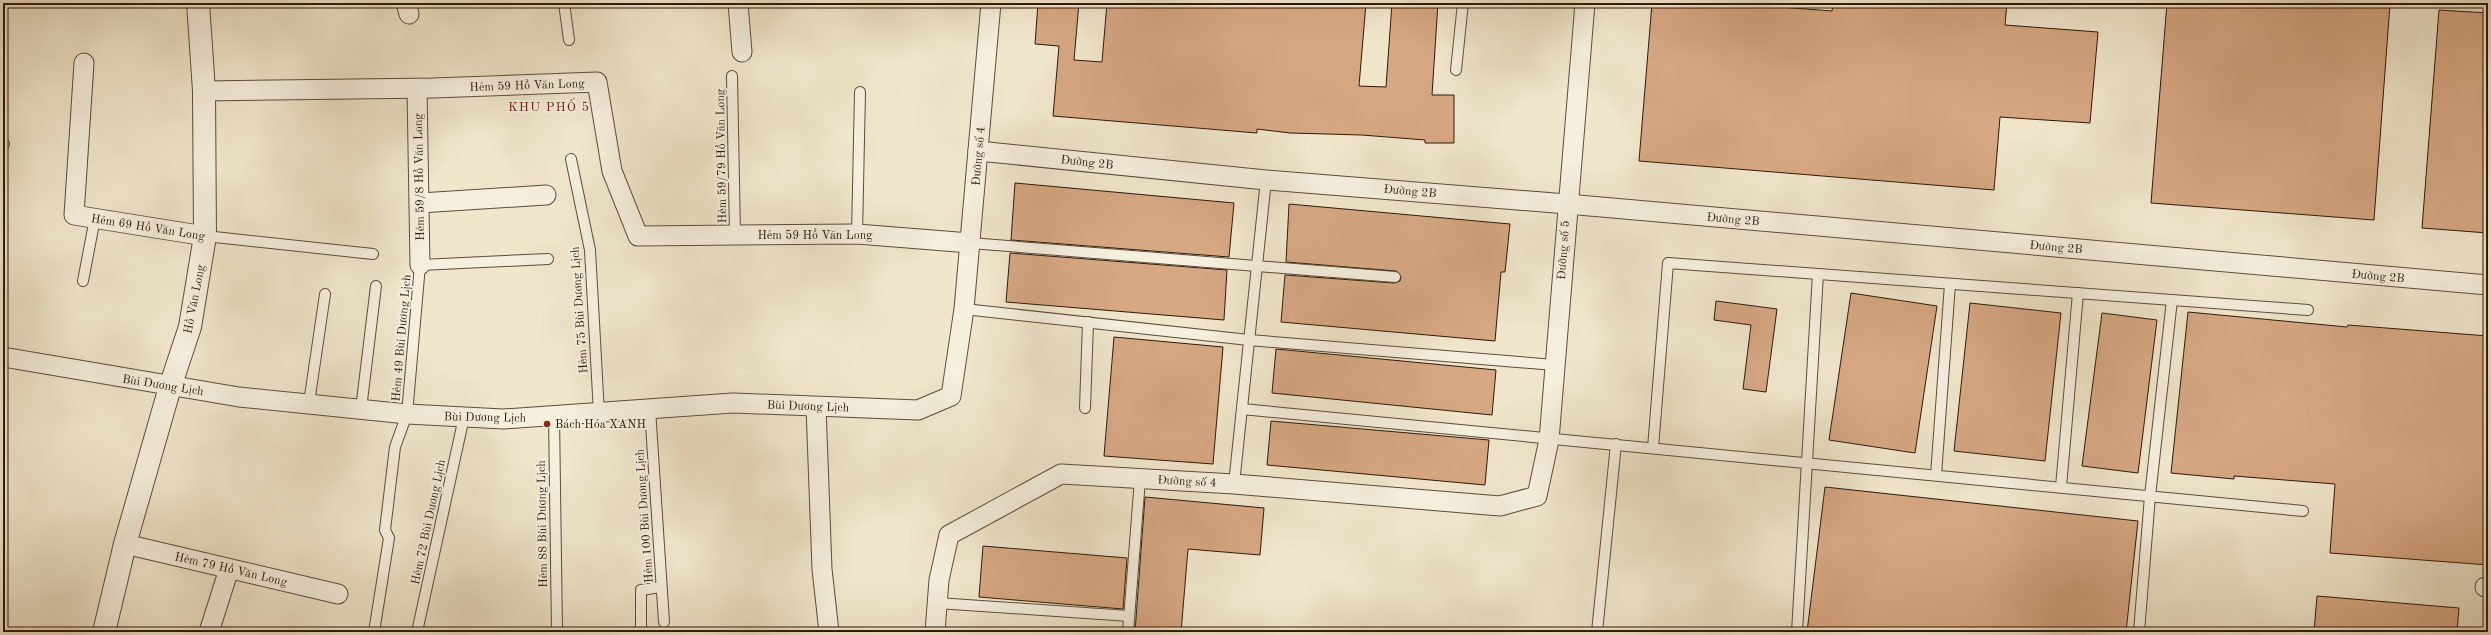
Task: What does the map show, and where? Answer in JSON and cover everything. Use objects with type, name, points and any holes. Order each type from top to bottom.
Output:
[{"type":"street","name":"Hồ Văn Long","points":[[104,632],[125,544],[170,387],[190,327],[205,236],[204,91],[198,3]]},
{"type":"street","points":[[738,3],[742,52]]},
{"type":"street","name":"Đường số 4","points":[[964,309],[991,3]]},
{"type":"street","name":"Đường số 5","points":[[1537,496],[1549,440],[1567,204],[1585,3]]},
{"type":"street","name":"Hẻm 69 Hồ Văn Long","points":[[84,63],[74,215],[205,236]]},
{"type":"street","name":"Hẻm 59 Hồ Văn Long","points":[[204,91],[416,89],[598,82],[612,171],[638,236],[857,234],[970,243]]},
{"type":"street","name":"Hẻm 59/8 Hồ Văn Long","points":[[416,89],[420,203],[420,266]]},
{"type":"street","name":"Đường 2B","points":[[978,150],[1266,180],[1567,204],[2488,285]]},
{"type":"street","points":[[420,203],[546,195]]},
{"type":"street","name":"Bùi Dương Lịch","points":[[3,358],[239,398],[309,403],[407,414],[464,418],[503,419],[733,403],[918,410],[952,396],[964,309]]},
{"type":"street","points":[[816,407],[822,569],[829,632]]},
{"type":"street","name":"Đường số 4","points":[[935,632],[939,580],[948,535],[1061,474],[1234,484],[1500,506],[1537,496]]},
{"type":"street","name":"Hẻm 79 Hồ Văn Long","points":[[125,544],[338,594]]},
{"type":"street","points":[[209,632],[229,569]]},
{"type":"lane","points":[[564,3],[569,40]]},
{"type":"lane","points":[[1456,70],[1463,3]]},
{"type":"lane","name":"Hẻm 59/79 Hồ Văn Long","points":[[732,76],[735,235]]},
{"type":"lane","points":[[857,234],[860,92]]},
{"type":"lane","name":"Hẻm 75 Bùi Dương Lịch","points":[[571,159],[590,250],[599,413]]},
{"type":"lane","points":[[1234,484],[1266,180]]},
{"type":"lane","points":[[83,281],[95,218]]},
{"type":"lane","name":"Hẻm 69 Hồ Văn Long","points":[[205,236],[374,254]]},
{"type":"lane","points":[[970,243],[1395,277]]},
{"type":"lane","points":[[420,266],[548,259]]},
{"type":"lane","points":[[1653,448],[1668,262],[2308,310]]},
{"type":"lane","name":"Hẻm 49 Bùi Dương Lịch","points":[[374,632],[389,538],[385,530],[395,447],[407,414],[420,266]]},
{"type":"lane","points":[[1797,632],[1818,274]]},
{"type":"lane","points":[[1936,475],[1950,284]]},
{"type":"lane","points":[[361,409],[376,286]]},
{"type":"lane","points":[[2061,487],[2078,293]]},
{"type":"lane","points":[[309,403],[325,294]]},
{"type":"lane","points":[[2138,632],[2150,496],[2172,300]]},
{"type":"lane","points":[[964,309],[1249,340],[1555,365]]},
{"type":"lane","points":[[1085,408],[1088,322]]},
{"type":"lane","name":"Hẻm 100 Bùi Dương Lịch","points":[[650,409],[664,622]]},
{"type":"lane","points":[[1242,409],[1549,440],[1616,444],[2303,511]]},
{"type":"lane","name":"Hẻm 88 Bùi Dương Lịch","points":[[554,416],[557,632]]},
{"type":"lane","name":"Hẻm 72 Bùi Dương Lịch","points":[[417,632],[464,418]]},
{"type":"lane","points":[[1597,632],[1616,444]]},
{"type":"lane","points":[[1128,632],[1128,616],[1140,479]]},
{"type":"lane","points":[[641,632],[641,590],[662,587]]},
{"type":"lane","points":[[937,603],[1128,616]]},
{"type":"building","points":[[1038,3],[1079,3],[1074,60],[1102,62],[1107,3],[1366,3],[1359,86],[1386,87],[1392,3],[1438,3],[1432,95],[1454,95],[1454,143],[1425,143],[1425,140],[1362,135],[1290,133],[1257,129],[1257,133],[1053,116],[1059,46],[1035,44]]},
{"type":"building","points":[[1652,3],[1708,6],[1708,3],[1728,3],[1832,11],[1833,3],[2007,3],[2005,25],[2098,32],[2090,123],[2000,117],[1994,190],[1639,161]]},
{"type":"building","points":[[2167,3],[2390,4],[2374,220],[2151,203]]},
{"type":"building","points":[[2439,10],[2488,13],[2488,233],[2422,228]]},
{"type":"building","points":[[1015,183],[1234,203],[1229,257],[1011,240]]},
{"type":"building","points":[[1289,204],[1510,224],[1505,272],[1501,272],[1495,341],[1281,322],[1285,275],[1394,283],[1400,281],[1401,277],[1396,271],[1286,262]]},
{"type":"building","points":[[1010,253],[1227,270],[1224,320],[1006,302]]},
{"type":"building","points":[[1851,293],[1937,306],[1915,453],[1829,440]]},
{"type":"building","points":[[1716,301],[1777,309],[1766,392],[1743,389],[1751,325],[1714,320]]},
{"type":"building","points":[[1970,303],[2061,313],[2045,461],[1954,451]]},
{"type":"building","points":[[2188,312],[2347,327],[2348,325],[2488,336],[2488,565],[2330,553],[2335,484],[2234,476],[2234,479],[2171,473]]},
{"type":"building","points":[[2102,313],[2157,320],[2138,473],[2082,466]]},
{"type":"building","points":[[1114,337],[1223,347],[1213,464],[1104,456]]},
{"type":"building","points":[[1276,349],[1496,370],[1492,415],[1272,393]]},
{"type":"building","points":[[1271,421],[1489,440],[1485,485],[1267,465]]},
{"type":"building","points":[[1825,487],[2138,521],[2126,632],[1807,632]]},
{"type":"building","points":[[1145,497],[1264,508],[1260,555],[1188,549],[1181,632],[1135,632]]},
{"type":"building","points":[[983,546],[1127,558],[1123,609],[979,597]]},
{"type":"building","points":[[2317,596],[2459,608],[2457,632],[2314,632]]},
{"type":"place","name":"Bách Hóa XANH","points":[[547,424]]},
{"type":"district","name":"KHU PHỐ 5","points":[[549,106]]}]
